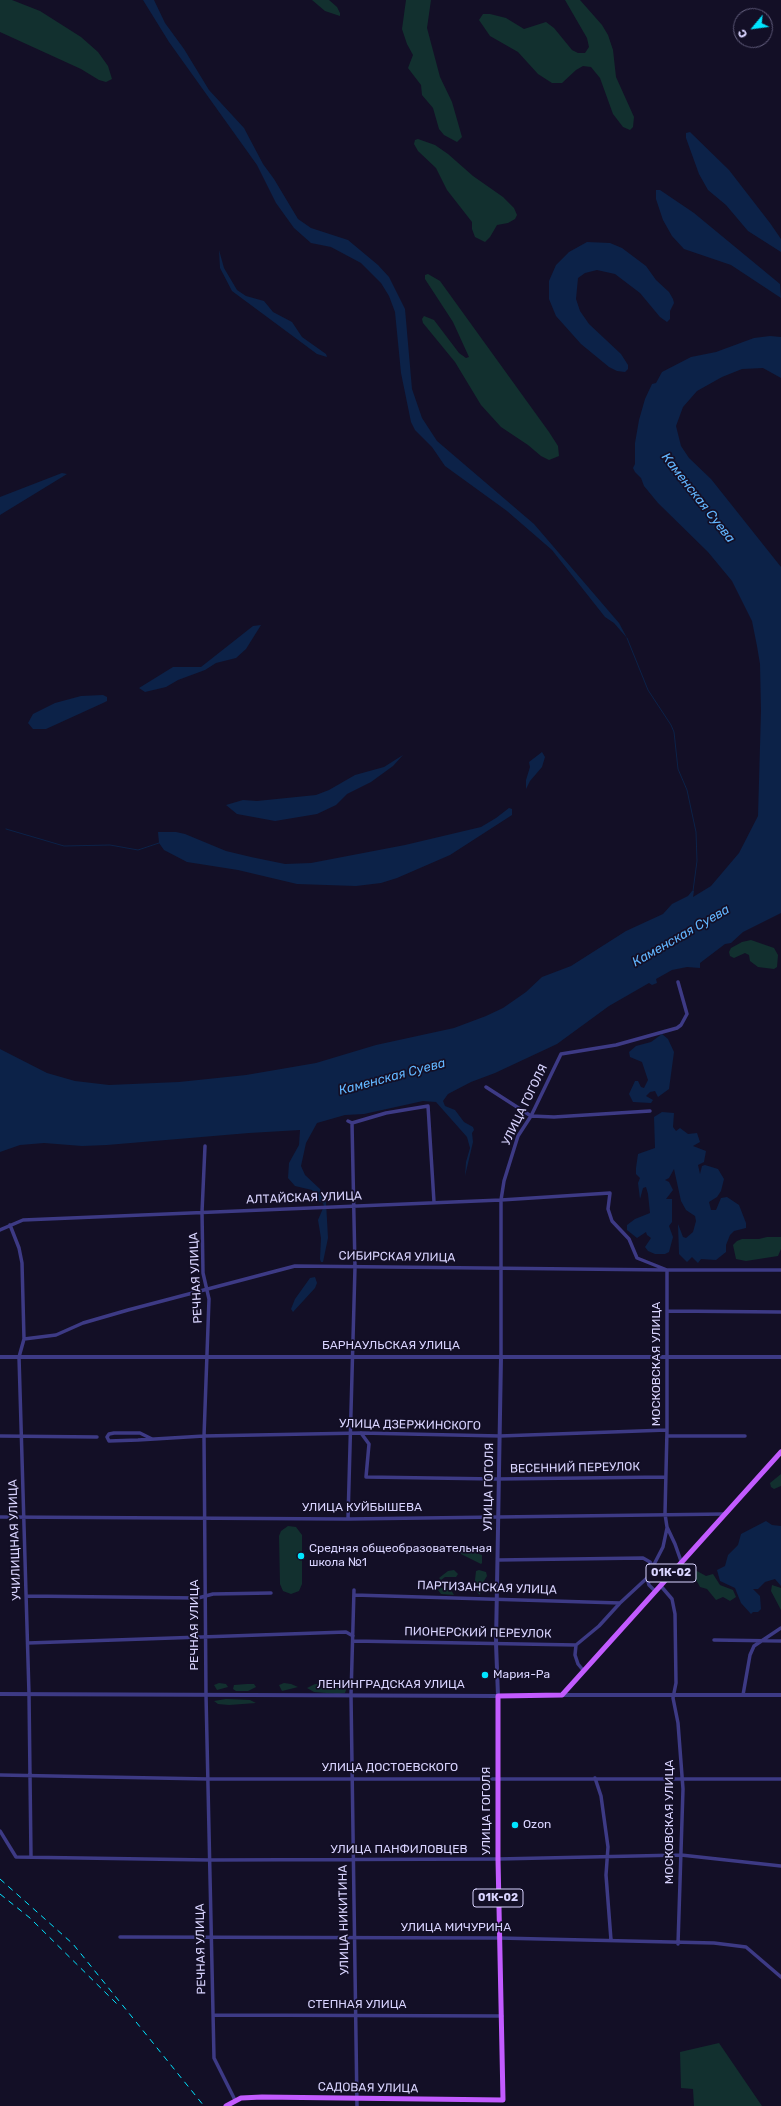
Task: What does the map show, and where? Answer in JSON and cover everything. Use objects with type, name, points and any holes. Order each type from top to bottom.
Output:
[{"type":"main road","name":"01К-02","points":[[562,1695],[681,1561],[781,1452]]},
{"type":"main road","name":"ЛЕНИНГРАДСКАЯ УЛИЦА","points":[[498,1696],[562,1695]]},
{"type":"main road","name":"УЛИЦА ГОГОЛЯ","points":[[498,1696],[498,1860],[503,2100]]},
{"type":"main road","name":"САДОВАЯ УЛИЦА","points":[[235,2100],[241,2098],[262,2097],[503,2100]]},
{"type":"main road","name":"01К-02","points":[[226,2106],[235,2100]]},
{"type":"street","name":"УЛИЦА ГОГОЛЯ","points":[[498,1696],[496,1642],[500,1479],[501,1200],[510,1158],[518,1136],[531,1116],[561,1054],[616,1045],[677,1028],[681,1025],[687,1014],[678,982]]},
{"type":"street","points":[[486,1087],[531,1116],[554,1117],[650,1111]]},
{"type":"street","points":[[348,1519],[355,1267],[350,1122],[386,1113],[428,1106],[434,1202]]},
{"type":"street","name":"РЕЧНАЯ УЛИЦА","points":[[205,1146],[202,1212],[203,1273],[209,1299],[204,1436],[205,1638],[214,2058],[235,2100]]},
{"type":"street","name":"АЛТАЙСКАЯ УЛИЦА","points":[[0,1230],[23,1220],[501,1200],[610,1193],[608,1208],[612,1221],[629,1239],[638,1258],[667,1270]]},
{"type":"street","name":"УЧИЛИЩНАЯ УЛИЦА","points":[[10,1225],[19,1248],[22,1263],[24,1339],[19,1357],[28,1643],[31,1857]]},
{"type":"street","name":"СИБИРСКАЯ УЛИЦА","points":[[24,1339],[56,1335],[83,1323],[295,1266],[781,1270]]},
{"type":"street","name":"МОСКОВСКАЯ УЛИЦА","points":[[667,1270],[668,1357],[665,1514],[667,1527],[676,1544],[681,1561]]},
{"type":"street","points":[[667,1311],[781,1312]]},
{"type":"street","name":"БАРНАУЛЬСКАЯ УЛИЦА","points":[[0,1357],[781,1357]]},
{"type":"street","name":"УЛИЦА ДЗЕРЖИНСКОГО","points":[[152,1439],[140,1433],[114,1433],[109,1434],[106,1438],[109,1441],[152,1439],[204,1436],[361,1433],[500,1436],[667,1430]]},
{"type":"street","name":"ВЕСЕННИЙ ПЕРЕУЛОК","points":[[361,1433],[369,1444],[366,1477],[500,1479],[666,1476]]},
{"type":"street","points":[[0,1436],[97,1437]]},
{"type":"street","points":[[667,1436],[745,1436]]},
{"type":"street","name":"УЛИЦА КУЙБЫШЕВА","points":[[0,1517],[348,1519],[725,1514]]},
{"type":"street","points":[[583,1670],[578,1664],[575,1655],[576,1645],[599,1626],[620,1603],[647,1578],[663,1547],[667,1527]]},
{"type":"street","points":[[498,1560],[643,1558],[650,1562],[653,1567]]},
{"type":"street","points":[[647,1578],[649,1585],[655,1591]]},
{"type":"street","name":"МОСКОВСКАЯ УЛИЦА","points":[[660,1585],[672,1599],[675,1614],[676,1683],[674,1694],[678,1723],[682,1778],[678,1944]]},
{"type":"street","name":"УЛИЦА НИКИТИНА","points":[[354,1590],[351,1695],[357,2106]]},
{"type":"street","points":[[26,1596],[198,1598],[205,1595],[271,1593]]},
{"type":"street","name":"ПАРТИЗАНСКАЯ УЛИЦА","points":[[354,1595],[497,1598],[620,1603]]},
{"type":"street","points":[[743,1695],[750,1655],[754,1646],[781,1628]]},
{"type":"street","name":"ПИОНЕРСКИЙ ПЕРЕУЛОК","points":[[28,1643],[346,1632],[353,1638],[576,1645]]},
{"type":"street","points":[[714,1640],[781,1641]]},
{"type":"street","name":"ЛЕНИНГРАДСКАЯ УЛИЦА","points":[[0,1694],[498,1696]]},
{"type":"street","name":"ЛЕНИНГРАДСКАЯ УЛИЦА","points":[[562,1695],[781,1695]]},
{"type":"street","name":"УЛИЦА ДОСТОЕВСКОГО","points":[[0,1775],[208,1779],[781,1779]]},
{"type":"street","points":[[595,1778],[601,1796],[608,1847],[606,1875],[611,1940]]},
{"type":"street","name":"УЛИЦА ПАНФИЛОВЦЕВ","points":[[0,1831],[16,1857],[209,1860],[498,1860],[681,1856],[781,1866]]},
{"type":"street","name":"УЛИЦА МИЧУРИНА","points":[[120,1937],[499,1938],[611,1940],[678,1944],[714,1943],[746,1947],[781,1977]]},
{"type":"street","name":"СТЕПНАЯ УЛИЦА","points":[[213,2014],[502,2016]]},
{"type":"green space","points":[[0,0],[12,0],[40,11],[81,37],[98,52],[108,66],[112,79],[106,82],[99,80],[81,69],[0,32]]},
{"type":"green space","points":[[312,0],[329,0],[337,7],[340,16],[325,11]]},
{"type":"green space","points":[[406,0],[431,0],[427,28],[440,77],[452,102],[462,137],[457,142],[444,135],[439,129],[433,108],[422,95],[421,85],[408,68],[413,55],[407,44],[402,29]]},
{"type":"green space","points":[[565,0],[580,0],[602,25],[608,35],[613,50],[616,77],[634,117],[633,127],[630,130],[623,127],[613,114],[600,78],[591,67],[583,66],[576,70],[562,83],[552,83],[538,74],[518,52],[490,36],[479,20],[483,14],[490,14],[506,18],[524,29],[546,22],[554,28],[572,50],[578,53],[585,53],[589,47],[587,38]]},
{"type":"green space","points":[[418,139],[435,145],[448,154],[473,176],[503,197],[514,208],[517,215],[515,219],[508,223],[497,225],[490,237],[485,242],[475,237],[472,229],[472,222],[447,190],[436,168],[418,151],[414,144],[415,140]]},
{"type":"green space","points":[[428,274],[440,281],[549,432],[558,446],[559,456],[549,460],[541,456],[528,445],[501,427],[481,405],[455,362],[423,323],[422,319],[424,316],[434,320],[459,353],[466,358],[469,357],[453,322],[425,279],[425,275]]},
{"type":"green space","points":[[751,940],[774,948],[778,955],[777,967],[774,969],[758,967],[750,961],[749,955],[745,953],[734,958],[730,956],[729,952],[731,948],[742,942]]},
{"type":"green space","points":[[767,1237],[781,1237],[781,1249],[778,1256],[746,1261],[736,1259],[733,1245],[737,1241],[742,1239],[759,1239]]},
{"type":"green space","points":[[781,1474],[781,1486],[774,1489],[771,1487],[770,1483]]},
{"type":"green space","points":[[288,1526],[296,1527],[302,1535],[302,1584],[299,1591],[291,1594],[283,1591],[280,1584],[279,1536],[281,1531]]},
{"type":"green space","points":[[462,1549],[482,1555],[482,1563],[481,1564],[461,1554]]},
{"type":"green space","points":[[454,1570],[458,1574],[456,1577],[445,1577],[441,1580],[439,1578],[448,1571]]},
{"type":"green space","points":[[479,1570],[486,1572],[487,1576],[482,1584],[480,1595],[477,1592],[475,1580],[476,1571]]},
{"type":"green space","points":[[697,1571],[706,1576],[713,1574],[720,1585],[733,1590],[736,1597],[730,1601],[723,1597],[716,1600],[707,1589],[700,1587],[694,1576],[694,1573]]},
{"type":"green space","points":[[772,1585],[781,1588],[781,1610],[771,1591]]},
{"type":"green space","points":[[441,1588],[451,1590],[454,1595],[441,1594],[438,1590]]},
{"type":"green space","points":[[219,1683],[226,1684],[228,1687],[217,1690],[214,1685]]},
{"type":"green space","points":[[284,1683],[298,1687],[282,1691],[279,1685]]},
{"type":"green space","points":[[254,1684],[256,1687],[248,1691],[236,1691],[233,1689],[234,1685]]},
{"type":"green space","points":[[315,1684],[343,1686],[346,1690],[345,1693],[338,1694],[314,1692],[307,1688]]},
{"type":"green space","points":[[226,1699],[250,1700],[256,1703],[229,1705],[218,1704],[214,1701]]},
{"type":"green space","points":[[719,2043],[762,2106],[694,2106],[693,2089],[681,2088],[680,2052]]},
{"type":"water","points":[[143,0],[154,0],[165,23],[184,49],[209,90],[244,128],[263,164],[274,179],[298,219],[311,228],[348,240],[378,265],[389,277],[405,309],[412,389],[422,418],[437,441],[534,524],[619,623],[627,638],[614,623],[605,617],[552,550],[507,511],[445,466],[432,447],[415,430],[411,422],[401,373],[395,312],[389,296],[381,283],[361,263],[331,247],[311,243],[294,228],[276,203],[257,165],[169,42]]},
{"type":"water","points":[[690,132],[729,170],[770,223],[781,239],[781,252],[748,231],[726,205],[708,190],[699,174],[686,138],[686,133]]},
{"type":"water","points":[[656,190],[660,190],[694,213],[780,284],[781,298],[731,265],[684,249],[672,236],[663,220],[656,199]]},
{"type":"water","points":[[587,242],[610,243],[622,248],[646,266],[656,280],[669,292],[673,299],[674,303],[670,311],[670,319],[667,322],[660,317],[640,293],[615,274],[597,270],[585,273],[578,278],[576,299],[580,311],[589,324],[621,354],[628,365],[628,369],[625,372],[617,371],[609,367],[581,344],[556,316],[549,299],[549,281],[556,265],[569,252]]},
{"type":"water","points":[[219,250],[224,268],[237,290],[246,296],[264,301],[273,312],[292,322],[302,337],[326,354],[327,357],[317,354],[232,291],[220,268]]},
{"type":"water","name":"Каменская Суева","points":[[770,336],[781,337],[781,378],[763,368],[742,369],[722,377],[697,391],[683,407],[676,426],[681,446],[689,458],[711,479],[781,567],[781,913],[743,932],[731,943],[725,944],[700,963],[700,968],[687,967],[672,970],[656,979],[657,983],[652,985],[649,983],[609,1006],[557,1044],[495,1073],[471,1082],[448,1094],[443,1101],[445,1106],[455,1110],[464,1122],[473,1127],[474,1130],[472,1133],[473,1142],[465,1176],[466,1162],[470,1148],[467,1137],[436,1102],[423,1101],[364,1114],[345,1115],[317,1123],[306,1143],[301,1166],[305,1175],[320,1189],[326,1202],[328,1238],[323,1262],[321,1262],[320,1259],[321,1238],[318,1220],[324,1206],[323,1203],[316,1200],[312,1190],[295,1186],[288,1178],[289,1163],[299,1145],[300,1130],[107,1145],[82,1146],[44,1143],[20,1145],[0,1152],[0,1049],[47,1073],[75,1081],[109,1085],[179,1082],[246,1075],[316,1063],[376,1045],[454,1028],[486,1016],[503,1008],[526,992],[542,977],[571,966],[626,931],[663,914],[672,904],[688,896],[692,891],[694,891],[693,897],[711,886],[739,853],[758,816],[761,711],[760,664],[757,646],[752,621],[732,581],[708,552],[658,503],[644,486],[641,478],[635,472],[633,468],[635,464],[635,443],[645,399],[652,384],[656,383],[662,372],[691,357],[716,352],[754,338]]},
{"type":"water","points":[[62,473],[67,474],[0,515],[0,497]]},
{"type":"water","points":[[261,625],[246,649],[236,658],[216,663],[205,670],[178,680],[166,687],[145,692],[139,688],[173,667],[201,667],[253,626]]},
{"type":"water","points":[[103,695],[107,697],[107,701],[46,729],[33,729],[28,723],[33,714],[55,703],[81,696]]},
{"type":"water","points":[[542,752],[545,757],[542,767],[530,781],[526,789],[526,780],[530,767],[529,762]]},
{"type":"water","points":[[403,755],[393,766],[371,782],[347,794],[336,805],[317,814],[275,821],[237,814],[226,805],[243,800],[257,801],[316,795],[329,790],[355,775],[384,767]]},
{"type":"water","points":[[509,808],[512,809],[512,815],[450,855],[397,878],[381,883],[356,886],[297,884],[238,870],[187,862],[164,850],[159,843],[158,832],[176,832],[185,834],[226,851],[285,864],[311,863],[405,845],[481,827]]},
{"type":"water","points":[[662,1034],[668,1039],[674,1052],[669,1089],[658,1097],[655,1091],[650,1092],[646,1096],[653,1100],[651,1103],[633,1102],[629,1094],[635,1081],[638,1081],[641,1087],[644,1088],[648,1080],[642,1062],[630,1057],[629,1052],[636,1046],[651,1042]]},
{"type":"water","points":[[662,1112],[674,1113],[673,1127],[676,1131],[680,1128],[688,1134],[697,1133],[700,1142],[693,1146],[706,1151],[704,1162],[698,1165],[700,1174],[702,1166],[705,1165],[718,1169],[724,1179],[721,1191],[717,1197],[709,1202],[711,1210],[716,1210],[721,1198],[727,1197],[739,1205],[746,1223],[746,1228],[734,1231],[730,1235],[726,1245],[726,1252],[716,1260],[701,1259],[698,1263],[692,1257],[687,1262],[679,1254],[678,1224],[683,1237],[686,1238],[693,1232],[696,1221],[695,1216],[686,1210],[681,1201],[674,1169],[669,1178],[665,1180],[669,1182],[673,1190],[666,1199],[672,1199],[672,1222],[669,1226],[673,1237],[669,1252],[665,1254],[655,1254],[648,1251],[645,1247],[651,1238],[646,1232],[637,1238],[627,1230],[627,1225],[635,1219],[650,1213],[646,1187],[643,1188],[640,1199],[638,1183],[640,1178],[636,1174],[636,1168],[638,1154],[655,1148],[654,1117]]},
{"type":"water","points":[[315,1277],[317,1283],[315,1288],[293,1312],[291,1309],[295,1299],[310,1278]]},
{"type":"water","points":[[766,1521],[772,1525],[781,1526],[781,1586],[775,1579],[765,1582],[758,1589],[753,1589],[760,1596],[761,1609],[758,1612],[753,1612],[751,1614],[741,1603],[735,1588],[720,1581],[717,1570],[725,1566],[728,1555],[738,1545],[741,1534]]},
{"type":"waterway","points":[[627,638],[648,690],[674,732],[678,769],[687,790],[696,832],[697,861],[693,891]]},
{"type":"waterway","points":[[6,829],[64,846],[110,845],[138,850],[159,843]]},
{"type":"railway","points":[[0,1879],[73,1944],[204,2106]]},
{"type":"railway","points":[[0,1894],[30,1918],[117,2004]]},
{"type":"place","name":"Средняя общеобразовательная школа №1","points":[[301,1556]]},
{"type":"place","name":"Мария-Ра","points":[[485,1675]]},
{"type":"place","name":"Ozon","points":[[515,1825]]}]
